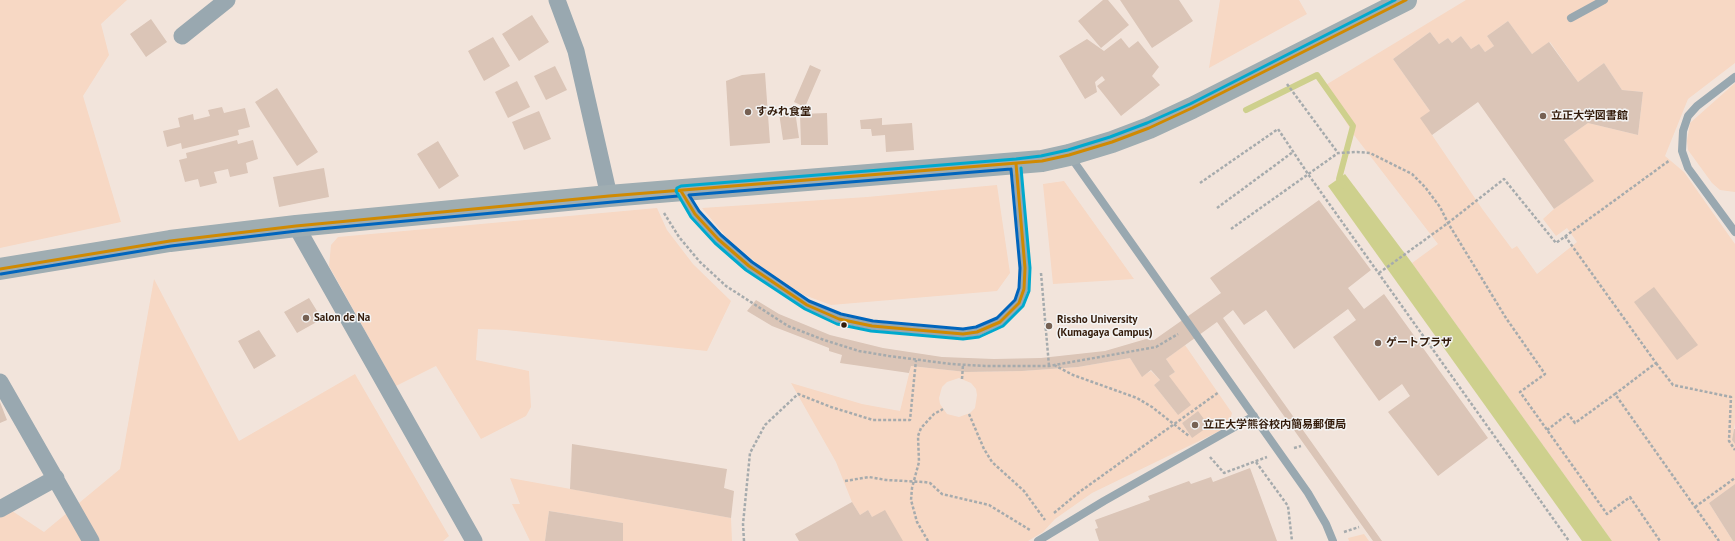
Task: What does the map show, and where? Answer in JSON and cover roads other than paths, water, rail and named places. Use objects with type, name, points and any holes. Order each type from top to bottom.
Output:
[{"type":"street","points":[[182,36],[227,0]]},
{"type":"street","points":[[557,0],[576,51],[610,196]]},
{"type":"street","points":[[0,269],[170,241],[296,226],[610,196],[1042,161],[1069,155],[1142,131],[1192,108],[1406,0]]},
{"type":"street","points":[[296,226],[474,541]]},
{"type":"street","points":[[2,391],[56,478],[91,541]]},
{"type":"street","points":[[0,509],[56,478]]},
{"type":"lane","points":[[1571,18],[1604,0]]},
{"type":"lane","points":[[1735,77],[1697,106],[1688,116],[1683,131],[1682,151],[1688,168],[1735,232]]},
{"type":"lane","points":[[1069,155],[1308,493],[1326,524],[1333,541]]},
{"type":"lane","points":[[681,191],[695,214],[718,239],[749,266],[807,305],[839,319],[872,326],[963,334],[977,332],[1000,322],[1019,302],[1024,289],[1025,268],[1016,164]]},
{"type":"lane","points":[[1040,540],[1104,501],[1254,416]]},
{"type":"waterway","points":[[1246,110],[1317,75],[1353,126],[1339,179],[1343,185]]},
{"type":"place","name":"すみれ食堂","points":[[748,112]]},
{"type":"place","name":"立正大学図書館","points":[[1543,116]]},
{"type":"place","name":"Salon de Na","points":[[306,318]]},
{"type":"place","name":"Rissho University (Kumagaya Campus)","points":[[1049,326]]},
{"type":"place","name":"ゲートプラザ","points":[[1378,343]]},
{"type":"place","name":"立正大学熊谷校内簡易郵便局","points":[[1195,425]]}]
